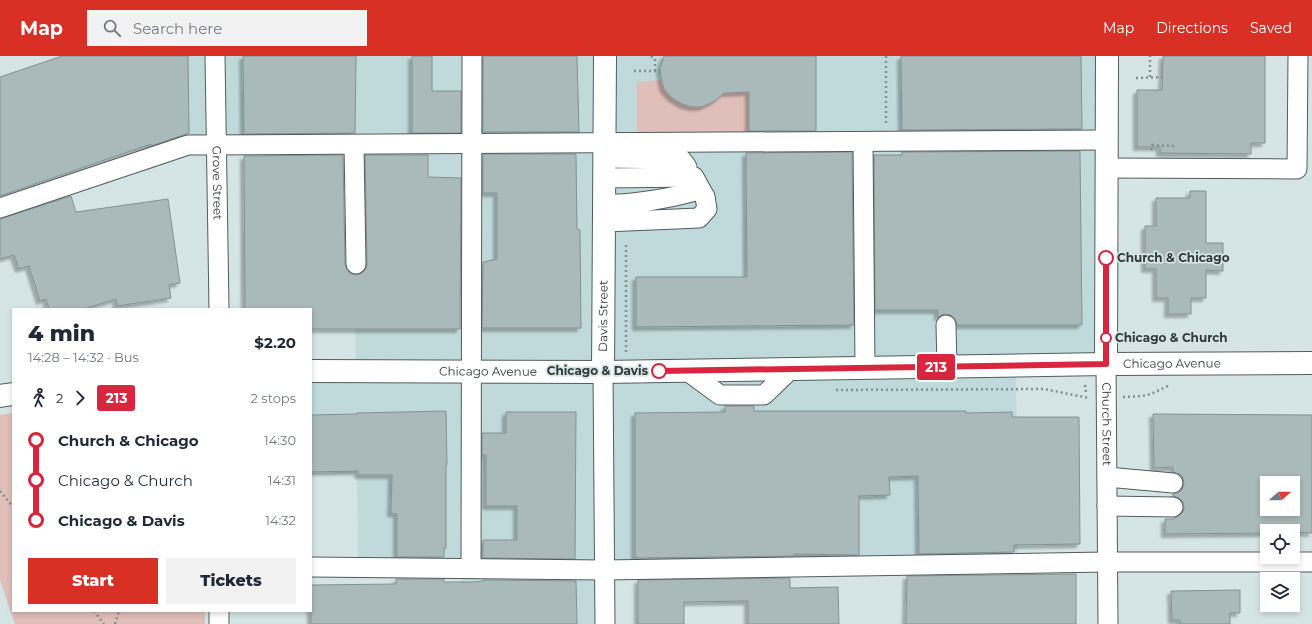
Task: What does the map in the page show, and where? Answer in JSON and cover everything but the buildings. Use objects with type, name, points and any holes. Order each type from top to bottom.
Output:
[{"type":"main road","name":"Davis Street","points":[[603,372],[605,56]]},
{"type":"main road","name":"Church Street","points":[[1106,364],[1107,56]]},
{"type":"main road","name":"Chicago Avenue","points":[[312,371],[603,372],[1106,364],[1312,363]]},
{"type":"main road","points":[[0,396],[12,394]]},
{"type":"street","name":"Grove Street","points":[[215,56],[219,308]]},
{"type":"street","points":[[471,568],[472,56]]},
{"type":"street","points":[[1107,168],[1297,168],[1304,136],[1298,56]]},
{"type":"street","points":[[605,162],[863,142],[1107,140]]},
{"type":"street","points":[[863,142],[865,368]]},
{"type":"street","points":[[354,144],[356,264]]},
{"type":"street","points":[[0,208],[188,145],[472,144],[691,172],[705,198],[707,209],[699,218],[605,213]]},
{"type":"street","points":[[946,325],[946,367]]},
{"type":"street","name":"Church Street","points":[[1106,364],[1108,624]]},
{"type":"street","name":"Davis Street","points":[[603,372],[605,624]]},
{"type":"street","points":[[1106,477],[1173,483]]},
{"type":"street","points":[[1107,506],[1174,506]]},
{"type":"street","points":[[312,567],[604,570],[1107,562],[1312,562]]},
{"type":"street","points":[[219,612],[219,624]]},
{"type":"path","points":[[651,56],[655,59],[655,71]]},
{"type":"path","points":[[886,56],[886,141]]},
{"type":"path","points":[[1150,56],[1150,77]]},
{"type":"path","points":[[634,71],[660,71]]},
{"type":"path","points":[[1136,78],[1163,77]]},
{"type":"path","points":[[1085,385],[1086,393]]},
{"type":"path","points":[[0,490],[12,506]]},
{"type":"path","points":[[95,612],[104,624]]},
{"type":"path","points":[[115,624],[119,612]]},
{"type":"shaded area","points":[[104,56],[1103,56],[1102,369],[1016,370],[1018,562],[602,566],[602,624],[461,624],[461,563],[358,561],[357,473],[312,474],[312,373],[356,373],[353,143],[222,144],[143,172]]},
{"type":"shaded area","points":[[661,80],[665,90],[672,98],[689,106],[708,104],[716,100],[724,93],[749,92],[750,133],[637,133],[637,82]]},
{"type":"shaded area","points":[[12,413],[12,612],[205,612],[205,624],[15,624],[0,580],[0,415]]},
{"type":"bus line","name":"213","points":[[659,371],[1106,364],[1106,258]]},
{"type":"place","name":"Church & Chicago","points":[[1106,258]]},
{"type":"place","name":"Chicago & Church","points":[[1106,338]]},
{"type":"place","name":"Chicago & Davis","points":[[659,371]]}]
